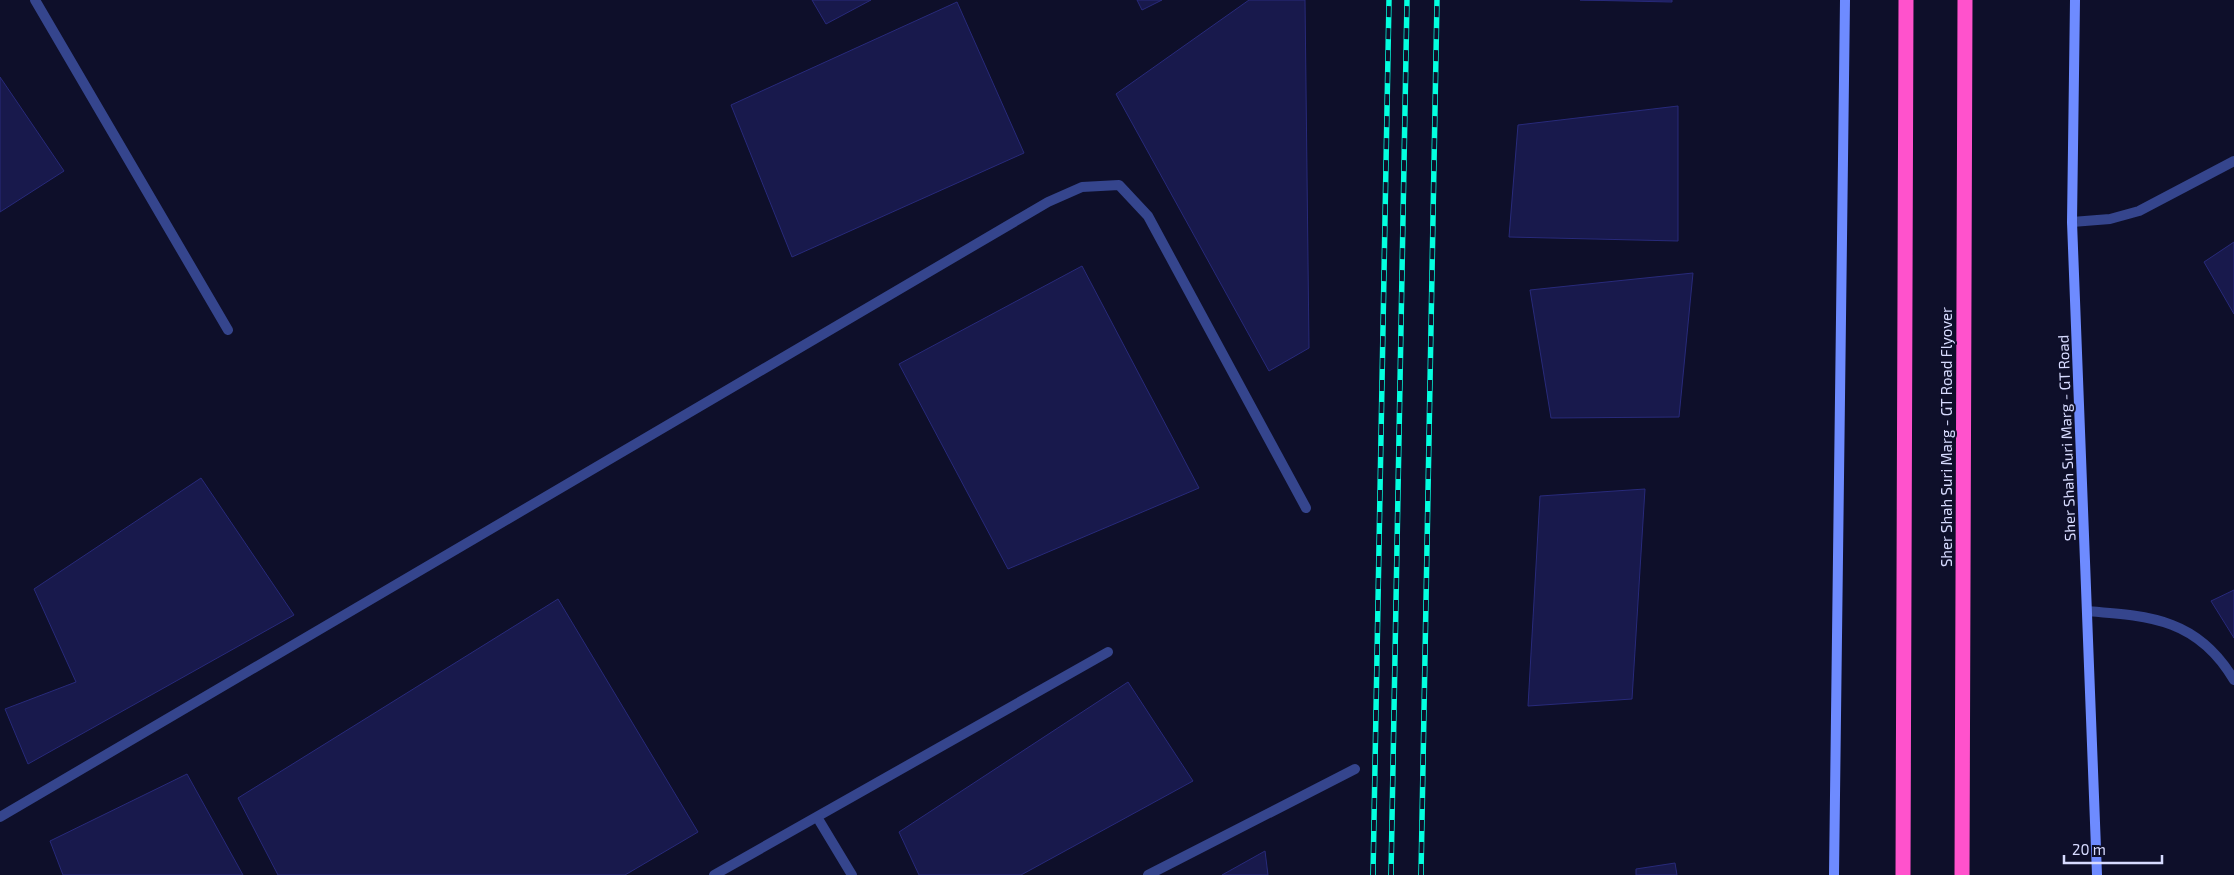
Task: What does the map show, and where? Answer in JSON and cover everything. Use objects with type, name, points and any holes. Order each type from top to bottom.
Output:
[{"type":"highway","points":[[1903,875],[1906,0]]},
{"type":"highway","name":"Sher Shah Suri Marg - GT Road Flyover","points":[[1962,875],[1966,0]]},
{"type":"street","points":[[1834,875],[1845,0]]},
{"type":"street","name":"Sher Shah Suri Marg - GT Road","points":[[2075,0],[2072,222],[2097,875]]},
{"type":"lane","points":[[35,0],[228,330]]},
{"type":"lane","points":[[2072,222],[2110,219],[2139,211],[2234,161]]},
{"type":"lane","points":[[0,817],[1048,202],[1082,187],[1119,185],[1148,216],[1306,508]]},
{"type":"lane","points":[[2087,611],[2136,615],[2173,624],[2204,642],[2226,665],[2234,680]]},
{"type":"lane","points":[[714,875],[1108,652]]},
{"type":"lane","points":[[1148,875],[1355,768]]},
{"type":"lane","points":[[817,817],[852,875]]},
{"type":"building","points":[[812,0],[871,0],[826,24]]},
{"type":"building","points":[[1137,0],[1162,0],[1142,10]]},
{"type":"building","points":[[1249,0],[1305,0],[1309,348],[1269,371],[1116,94]]},
{"type":"building","points":[[1580,0],[1672,0],[1672,2]]},
{"type":"building","points":[[957,2],[1024,153],[792,257],[731,105]]},
{"type":"building","points":[[0,77],[64,171],[0,212]]},
{"type":"building","points":[[1678,106],[1678,241],[1509,237],[1518,125]]},
{"type":"building","points":[[2234,242],[2234,314],[2204,262]]},
{"type":"building","points":[[1082,266],[1199,488],[1008,569],[899,364]]},
{"type":"building","points":[[1693,273],[1679,417],[1551,418],[1530,290]]},
{"type":"building","points":[[201,478],[294,615],[28,764],[5,709],[76,682],[34,589]]},
{"type":"building","points":[[1645,489],[1632,699],[1528,706],[1540,496]]},
{"type":"building","points":[[2234,590],[2234,638],[2211,601]]},
{"type":"building","points":[[558,599],[698,832],[625,875],[278,875],[238,798]]},
{"type":"building","points":[[1128,682],[1193,781],[1021,875],[919,875],[899,832]]},
{"type":"building","points":[[187,774],[243,875],[63,875],[50,841]]},
{"type":"building","points":[[1265,851],[1268,875],[1222,875]]},
{"type":"building","points":[[1675,863],[1677,875],[1636,875],[1636,869]]},
{"type":"railway","points":[[1373,875],[1389,0]]},
{"type":"railway","points":[[1391,875],[1407,0]]},
{"type":"railway","points":[[1421,875],[1437,0]]}]
